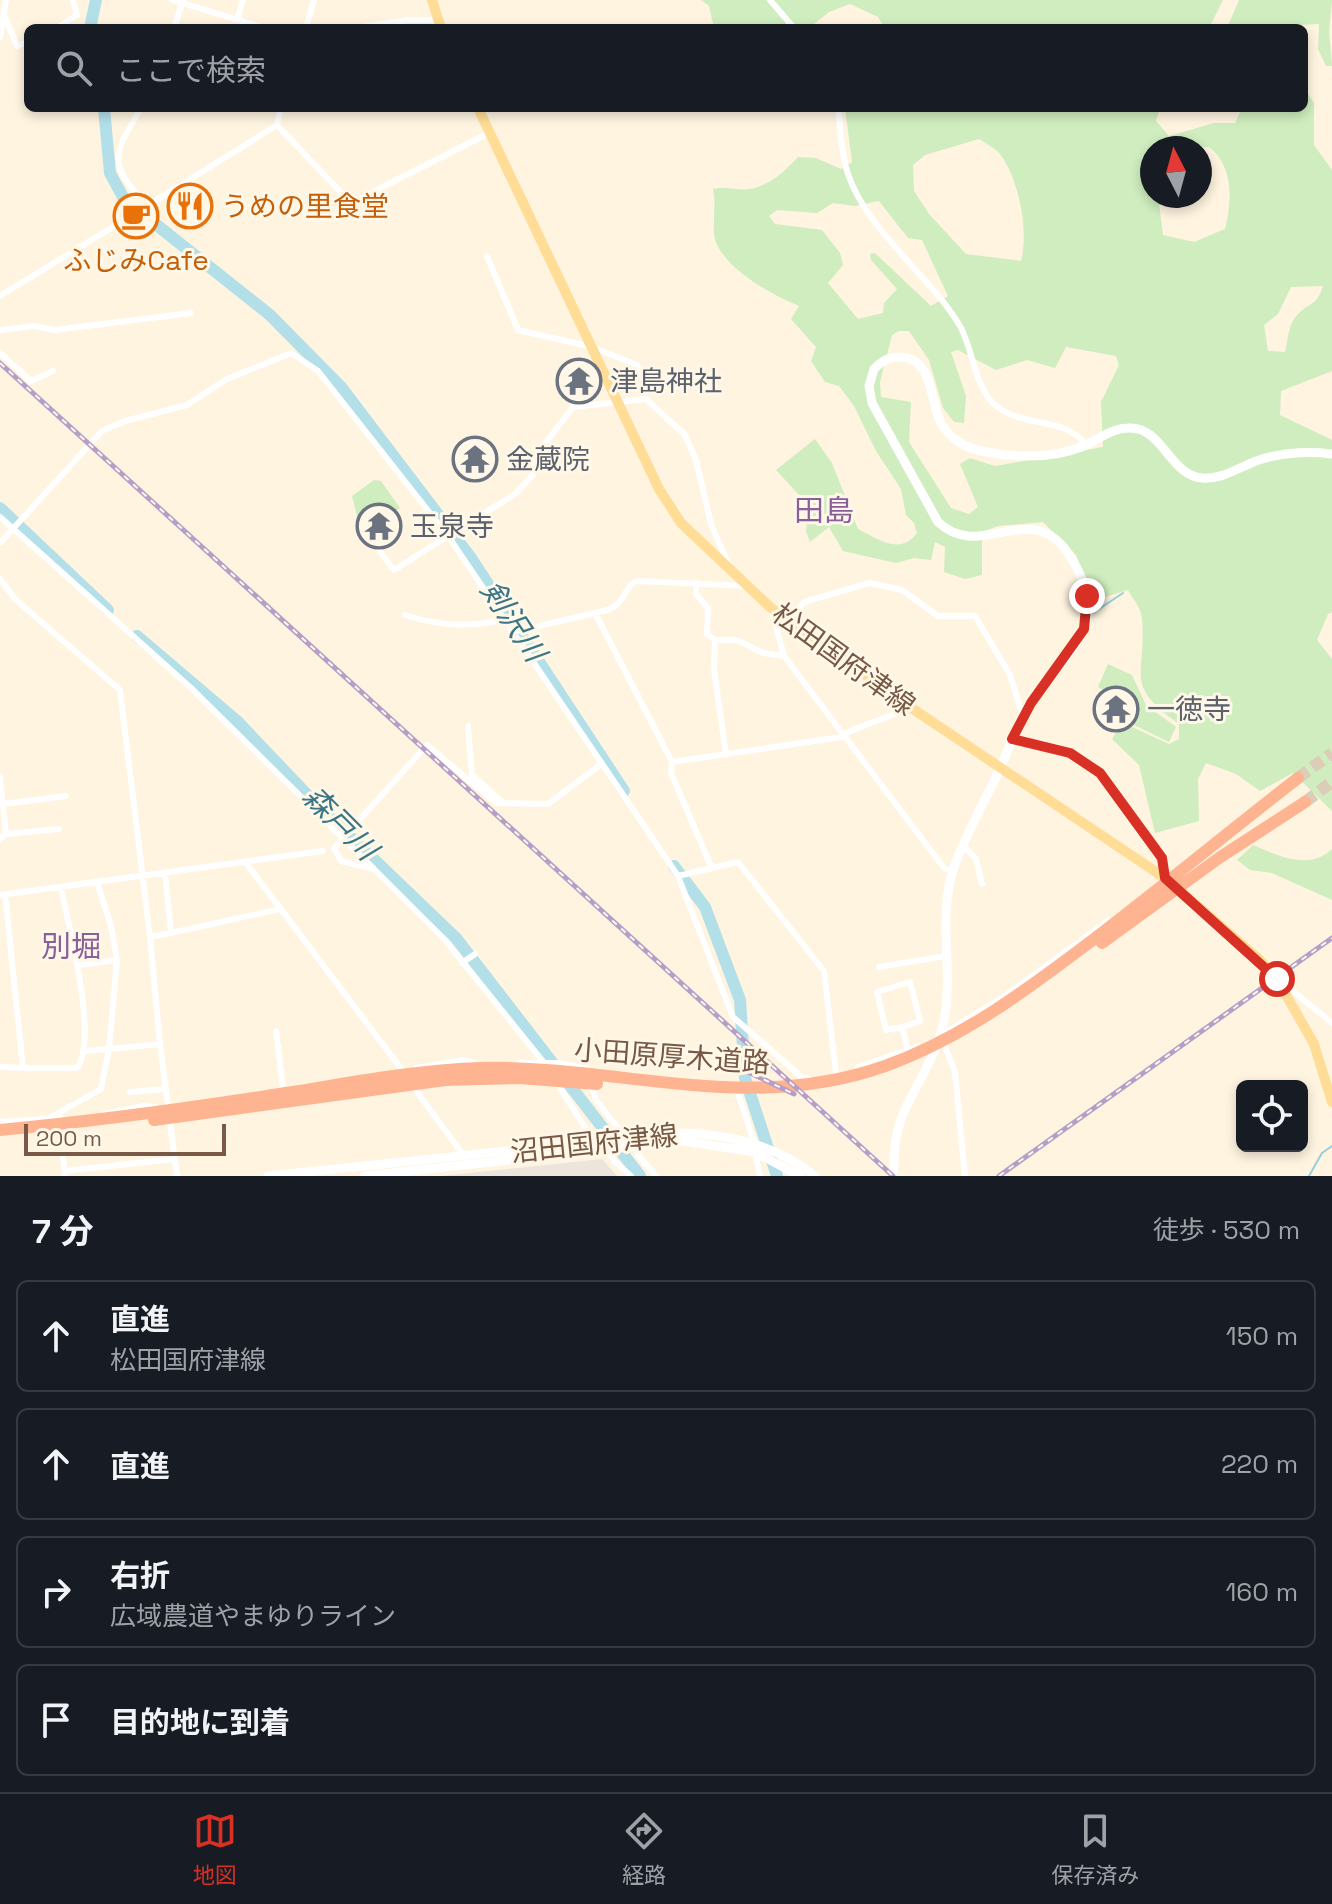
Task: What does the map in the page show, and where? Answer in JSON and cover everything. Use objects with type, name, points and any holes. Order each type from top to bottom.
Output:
[{"type":"highway","name":"小田原厚木道路","points":[[0,1130],[97,1121],[469,1069],[572,1073],[732,1090],[768,1090],[831,1081],[918,1053],[996,1011],[1298,778]]},
{"type":"highway","name":"小田原厚木道路","points":[[0,1137],[192,1116],[402,1085],[481,1077],[569,1081],[732,1097],[833,1089],[920,1060],[1000,1017],[1219,858],[1305,802]]},
{"type":"main road","points":[[432,0],[439,24]]},
{"type":"main road","name":"松田国府津線","points":[[480,112],[668,505],[681,523],[732,573],[789,621],[910,707],[1165,878],[1277,979],[1314,1044],[1332,1102]]},
{"type":"street","points":[[0,37],[6,0]]},
{"type":"street","points":[[63,24],[77,15],[73,0]]},
{"type":"street","points":[[172,0],[251,24]]},
{"type":"street","points":[[237,20],[243,0]]},
{"type":"street","points":[[307,24],[314,0]]},
{"type":"street","points":[[770,0],[791,24]]},
{"type":"street","points":[[175,24],[183,2]]},
{"type":"street","points":[[5,17],[17,46],[24,43]]},
{"type":"street","points":[[382,24],[407,20],[439,24]]},
{"type":"street","points":[[139,112],[127,131],[117,160],[123,180],[142,208]]},
{"type":"street","points":[[0,296],[142,208],[204,174],[277,125],[280,112]]},
{"type":"street","points":[[839,112],[845,161],[852,183],[869,211],[959,324],[983,387],[994,403],[1015,417],[1070,429],[1086,445]]},
{"type":"street","points":[[277,125],[351,203],[489,133]]},
{"type":"street","points":[[487,256],[518,330],[592,347],[637,365],[641,371]]},
{"type":"street","points":[[0,330],[34,326],[55,330],[191,313]]},
{"type":"street","points":[[0,353],[31,381],[53,371]]},
{"type":"street","points":[[0,543],[95,438],[125,421],[187,405],[225,380],[291,353],[318,371],[448,536],[600,765],[678,876],[733,1017],[804,1079],[836,1073],[908,1050],[940,1035],[1033,976],[1165,878],[1162,858],[1100,773],[1070,753],[1012,739]]},
{"type":"street","points":[[894,1171],[893,1145],[898,1121],[940,1035],[946,996],[946,904],[953,871],[1023,716],[1084,629],[1087,596],[1078,570],[1059,542],[1040,529],[1028,527],[985,537],[962,538],[947,532],[933,515],[872,403],[869,386],[874,369],[895,357],[914,361],[926,374],[939,418],[952,436],[977,451],[1020,456],[1050,455],[1086,445],[1119,429],[1138,428],[1151,434],[1182,469],[1203,478],[1283,454],[1332,454]]},
{"type":"street","points":[[380,552],[394,570],[515,494],[532,476],[537,454],[573,407],[646,399],[682,431],[696,460],[711,524],[732,573]]},
{"type":"street","points":[[0,517],[191,688],[445,940],[544,1062],[601,1146],[631,1176]]},
{"type":"street","points":[[0,579],[16,600],[120,690],[177,1176]]},
{"type":"street","points":[[513,632],[620,604],[629,585],[636,581],[748,586]]},
{"type":"street","points":[[696,583],[696,594],[708,608],[707,634],[715,640],[737,640],[763,653],[784,656]]},
{"type":"street","points":[[789,621],[804,602],[869,583],[902,590],[938,616],[975,616],[1010,675],[1023,716]]},
{"type":"street","points":[[770,607],[784,656],[944,868],[953,871]]},
{"type":"street","points":[[595,613],[672,762],[671,773],[711,866]]},
{"type":"street","points":[[405,615],[431,624],[454,625],[505,619]]},
{"type":"street","points":[[715,640],[714,670],[726,755]]},
{"type":"street","points":[[672,762],[844,733],[884,721],[910,707]]},
{"type":"street","points":[[468,726],[472,775],[503,803]]},
{"type":"street","points":[[374,869],[341,861],[334,853],[336,844],[427,745],[491,802],[548,804],[600,765]]},
{"type":"street","points":[[0,777],[3,836],[59,829]]},
{"type":"street","points":[[3,804],[66,796]]},
{"type":"street","points":[[963,845],[976,859],[982,884]]},
{"type":"street","points":[[23,1068],[2,894],[323,851]]},
{"type":"street","points":[[678,876],[687,871],[738,862],[824,971],[836,1073]]},
{"type":"street","points":[[246,863],[464,1156]]},
{"type":"street","points":[[165,874],[171,933]]},
{"type":"street","points":[[48,1119],[101,1089],[109,1049],[117,960],[111,926],[97,882]]},
{"type":"street","points":[[0,1067],[77,1068],[85,1051],[79,965],[61,887]]},
{"type":"street","points":[[150,937],[280,909]]},
{"type":"street","points":[[462,963],[475,954]]},
{"type":"street","points":[[879,967],[946,956]]},
{"type":"street","points":[[79,965],[117,960]]},
{"type":"street","points":[[1277,979],[1332,1023]]},
{"type":"street","points":[[910,982],[920,1021],[902,1027],[886,1030],[877,992],[910,982]]},
{"type":"street","points":[[902,1027],[908,1050]]},
{"type":"street","points":[[276,1031],[283,1088]]},
{"type":"street","points":[[940,1035],[955,1072],[965,1176]]},
{"type":"street","points":[[85,1051],[160,1044]]},
{"type":"street","points":[[0,1122],[167,1106],[463,1060],[560,1063],[589,1069],[735,1084],[758,1148],[760,1176]]},
{"type":"street","points":[[589,1069],[592,1092],[622,1138]]},
{"type":"street","points":[[130,1092],[165,1089]]},
{"type":"street","name":"沼田国府津線","points":[[365,1176],[601,1146],[622,1138],[715,1134],[790,1159],[815,1176]]},
{"type":"street","name":"沼田国府津線","points":[[268,1176],[601,1146]]},
{"type":"street","name":"沼田国府津線","points":[[758,1148],[769,1158],[797,1173]]},
{"type":"street","points":[[638,1155],[656,1176]]},
{"type":"street","points":[[63,1157],[64,1174],[175,1159]]},
{"type":"shaded area","points":[[602,1159],[617,1176],[441,1176]]},
{"type":"green space","points":[[701,0],[1223,0],[1211,24],[882,24],[878,17],[850,4],[829,12],[814,24],[713,24],[709,6]]},
{"type":"green space","points":[[1239,0],[1332,0],[1329,31],[1332,66],[1326,66],[1318,49],[1319,24],[1229,24]]},
{"type":"green space","points":[[1308,93],[1314,103],[1314,145],[1332,170],[1332,371],[1281,391],[1280,415],[1332,440],[1332,612],[1328,614],[1317,640],[1332,659],[1332,811],[1293,773],[1260,791],[1236,774],[1206,763],[1198,779],[1199,821],[1155,833],[1139,765],[1112,739],[1119,728],[1132,727],[1169,744],[1179,739],[1179,724],[1150,699],[1144,688],[1141,678],[1142,615],[1128,590],[1094,600],[1076,555],[1043,522],[998,526],[982,532],[982,575],[965,579],[944,572],[945,547],[935,542],[931,560],[914,558],[896,563],[843,551],[829,527],[810,542],[806,531],[809,506],[776,470],[815,439],[832,463],[858,529],[881,541],[896,544],[910,540],[917,533],[914,523],[906,515],[901,489],[876,451],[854,406],[839,386],[825,382],[811,361],[816,347],[791,319],[799,306],[748,278],[725,257],[718,246],[714,234],[713,189],[759,187],[778,176],[798,157],[816,158],[841,169],[852,162],[846,112],[1159,112],[1156,121],[1169,136],[1214,123],[1235,123],[1240,112],[1308,112]],"holes":[[[979,139],[993,148],[1007,165],[1021,206],[1024,235],[1021,261],[966,254],[929,214],[914,191],[913,165],[925,155]],[[879,201],[908,238],[922,240],[948,296],[931,306],[875,253],[870,254],[871,260],[897,289],[884,303],[883,313],[858,319],[828,283],[843,265],[840,253],[822,230],[775,224],[769,216],[777,210],[817,213],[833,203],[854,206]],[[1323,286],[1315,301],[1295,318],[1285,352],[1268,351],[1264,325],[1278,314],[1291,287]],[[909,331],[929,360],[943,408],[954,422],[964,423],[966,396],[951,352],[958,350],[996,370],[1027,360],[1055,368],[1066,347],[1116,356],[1119,365],[1101,402],[1103,447],[995,466],[970,458],[960,464],[978,507],[969,514],[951,508],[909,442],[911,402],[881,397],[880,382],[892,335]]]},
{"type":"green space","points":[[374,480],[381,481],[400,508],[370,530],[357,516],[352,496]]},
{"type":"green space","points":[[1108,664],[1132,675],[1146,705],[1176,727],[1169,742],[1128,722],[1120,724],[1127,702],[1098,687]]},
{"type":"green space","points":[[1253,845],[1283,857],[1303,860],[1323,856],[1332,849],[1332,900],[1272,873],[1250,870],[1237,860]]},
{"type":"waterway","name":"剣沢川","points":[[91,24],[96,0]]},
{"type":"waterway","name":"剣沢川","points":[[104,112],[110,173],[124,199],[270,315],[341,387],[471,558],[624,791]]},
{"type":"waterway","name":"森戸川","points":[[0,508],[108,610]]},
{"type":"waterway","points":[[1093,613],[1123,593]]},
{"type":"waterway","name":"森戸川","points":[[137,636],[237,721],[313,801],[456,938],[640,1176]]},
{"type":"waterway","name":"剣沢川","points":[[674,866],[705,907],[740,1000],[745,1078],[777,1176]]},
{"type":"waterway","points":[[1309,1176],[1322,1153],[1332,1146]]},
{"type":"tunnel","points":[[1298,778],[1332,753]]},
{"type":"tunnel","points":[[1305,802],[1332,782]]},
{"type":"railway","points":[[0,363],[893,1176]]},
{"type":"railway","points":[[999,1176],[1332,938]]},
{"type":"railway","points":[[742,1069],[794,1094]]},
{"type":"place","name":"うめの里食堂","points":[[190,206]]},
{"type":"place","name":"ふじみCafe","points":[[136,216]]},
{"type":"place","name":"津島神社","points":[[579,381]]},
{"type":"place","name":"金蔵院","points":[[475,459]]},
{"type":"place","name":"玉泉寺","points":[[379,526]]},
{"type":"place","name":"一徳寺","points":[[1116,709]]},
{"type":"district","name":"田島","points":[[824,511]]},
{"type":"district","name":"別堀","points":[[71,947]]},
{"type":"route","points":[[1087,596],[1084,629],[1031,703],[1012,739],[1070,753],[1084,759],[1100,773],[1162,858],[1165,878],[1260,960],[1277,979]]}]
